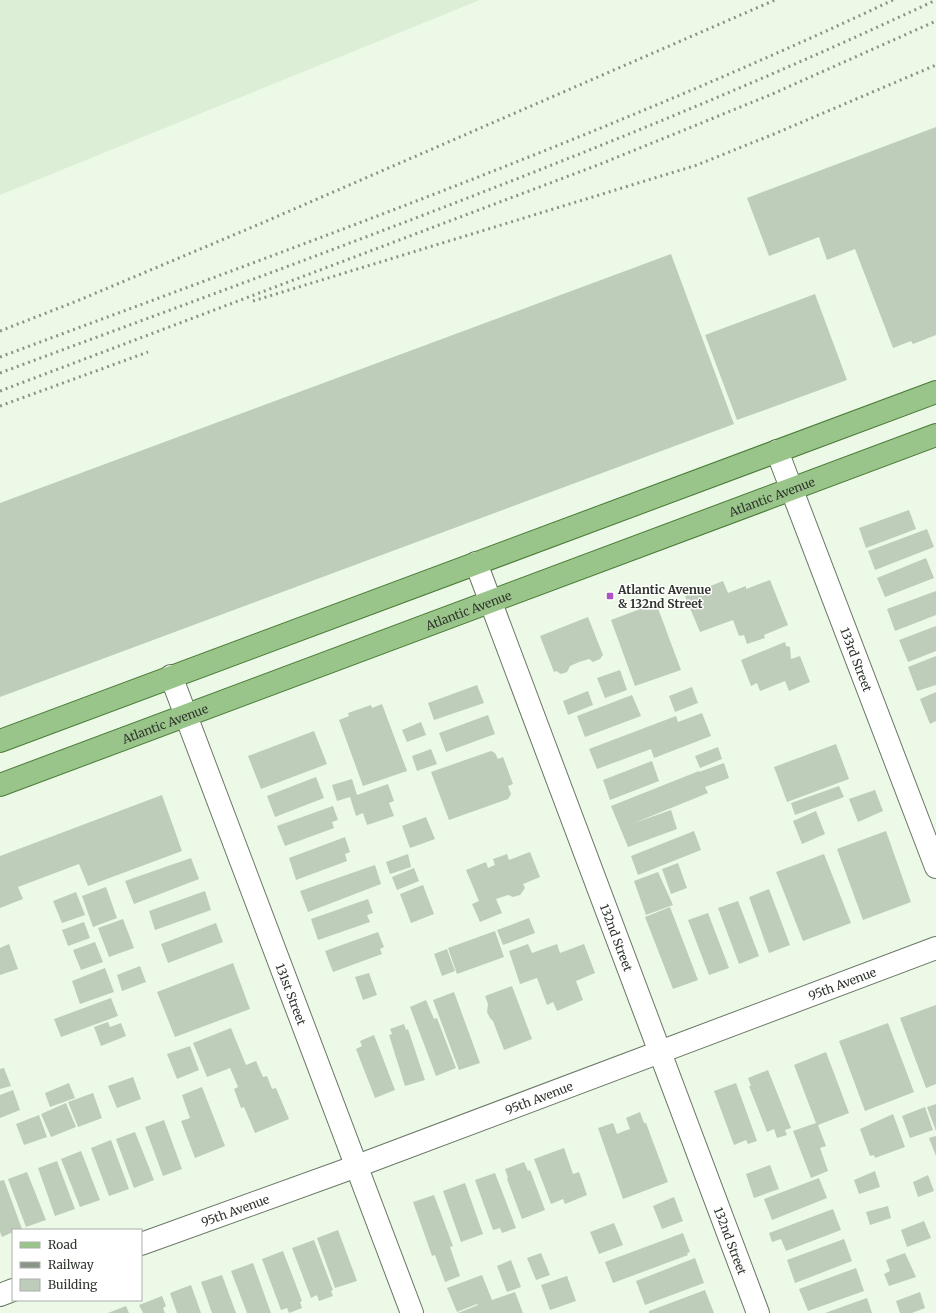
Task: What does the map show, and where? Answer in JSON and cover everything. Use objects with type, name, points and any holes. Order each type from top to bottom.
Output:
[{"type":"main road","points":[[0,741],[936,392]]},
{"type":"main road","name":"Atlantic Avenue","points":[[0,785],[490,600],[936,435]]},
{"type":"street","name":"133rd Street","points":[[777,451],[936,867]]},
{"type":"street","name":"132nd Street","points":[[476,563],[758,1313]]},
{"type":"street","name":"131st Street","points":[[171,676],[412,1313]]},
{"type":"street","name":"95th Avenue","points":[[142,1244],[356,1166],[936,948]]},
{"type":"street","points":[[0,1295],[12,1290]]},
{"type":"shaded area","points":[[0,0],[480,0],[0,195]]},
{"type":"building","points":[[936,127],[936,335],[913,344],[911,341],[893,348],[855,249],[827,260],[819,237],[769,256],[747,198]]},
{"type":"building","points":[[671,254],[734,424],[0,697],[0,503]]},
{"type":"building","points":[[815,294],[847,380],[737,420],[705,335]]},
{"type":"building","points":[[909,510],[916,529],[866,548],[859,528]]},
{"type":"building","points":[[927,529],[934,547],[875,570],[868,551]]},
{"type":"building","points":[[926,558],[934,578],[885,597],[877,578]]},
{"type":"building","points":[[770,580],[788,625],[764,635],[765,638],[747,644],[744,635],[739,636],[733,620],[700,632],[685,596],[723,581],[728,593],[746,586],[746,589]]},
{"type":"building","points":[[936,591],[936,615],[895,631],[887,609]]},
{"type":"building","points":[[656,603],[681,670],[635,686],[611,620]]},
{"type":"building","points":[[588,617],[603,655],[600,659],[593,662],[589,659],[570,666],[567,672],[561,674],[556,671],[554,672],[540,636]]},
{"type":"building","points":[[936,626],[936,651],[908,662],[899,640]]},
{"type":"building","points":[[785,642],[786,646],[790,647],[791,659],[800,656],[810,682],[789,691],[785,681],[760,691],[757,683],[751,686],[741,660]]},
{"type":"building","points":[[936,656],[936,685],[917,691],[908,667]]},
{"type":"building","points":[[620,670],[627,690],[605,698],[597,678]]},
{"type":"building","points":[[477,685],[484,703],[434,720],[428,703]]},
{"type":"building","points":[[692,687],[698,703],[675,712],[669,696]]},
{"type":"building","points":[[588,691],[593,705],[568,715],[563,701]]},
{"type":"building","points":[[936,692],[936,721],[930,724],[920,699]]},
{"type":"building","points":[[632,695],[641,716],[585,737],[577,716]]},
{"type":"building","points":[[382,704],[407,771],[363,786],[339,720],[349,716],[348,713],[371,705],[372,708]]},
{"type":"building","points":[[702,713],[711,736],[654,758],[651,749],[597,769],[589,749],[676,716],[678,722]]},
{"type":"building","points":[[488,715],[495,734],[446,752],[439,733]]},
{"type":"building","points":[[421,722],[426,735],[407,742],[402,730]]},
{"type":"building","points":[[314,731],[327,764],[261,789],[248,756]]},
{"type":"building","points":[[836,744],[849,779],[787,802],[774,767]]},
{"type":"building","points":[[718,747],[722,759],[700,768],[695,756]]},
{"type":"building","points":[[431,749],[437,764],[417,771],[412,756]]},
{"type":"building","points":[[491,751],[495,753],[498,759],[503,757],[513,784],[508,786],[511,794],[508,799],[449,820],[431,772]]},
{"type":"building","points":[[652,761],[659,781],[610,800],[603,780]]},
{"type":"building","points":[[724,763],[729,778],[705,787],[708,793],[634,823],[671,810],[677,829],[628,847],[611,806],[699,771]]},
{"type":"building","points":[[316,777],[324,798],[275,817],[267,796]]},
{"type":"building","points":[[352,779],[357,795],[388,784],[394,801],[389,803],[394,816],[367,825],[363,813],[356,816],[350,797],[337,801],[332,785]]},
{"type":"building","points":[[839,786],[844,797],[795,815],[791,803]]},
{"type":"building","points":[[875,790],[883,811],[858,822],[849,799]]},
{"type":"building","points":[[162,795],[182,851],[88,886],[79,864],[18,887],[23,899],[0,908],[0,856]]},
{"type":"building","points":[[333,806],[338,820],[332,822],[334,828],[285,846],[277,826]]},
{"type":"building","points":[[816,811],[825,834],[802,844],[793,821]]},
{"type":"building","points":[[426,817],[435,839],[410,848],[402,826]]},
{"type":"building","points":[[694,831],[701,850],[638,875],[631,856]]},
{"type":"building","points":[[886,831],[911,902],[863,920],[837,849]]},
{"type":"building","points":[[345,837],[350,852],[345,854],[347,861],[296,880],[289,858]]},
{"type":"building","points":[[530,852],[540,877],[523,884],[525,888],[520,895],[513,897],[508,895],[496,899],[502,913],[480,922],[472,904],[479,901],[466,870],[486,862],[488,868],[495,865],[493,859],[507,854],[509,860]]},
{"type":"building","points":[[408,854],[411,867],[390,874],[386,862]]},
{"type":"building","points":[[824,854],[851,923],[803,941],[776,872]]},
{"type":"building","points":[[191,858],[199,879],[134,904],[125,881]]},
{"type":"building","points":[[678,863],[687,888],[671,894],[662,869]]},
{"type":"building","points":[[375,865],[381,884],[308,912],[300,891]]},
{"type":"building","points":[[414,868],[419,881],[397,890],[392,877]]},
{"type":"building","points":[[658,872],[673,905],[646,915],[634,881]]},
{"type":"building","points":[[423,885],[434,914],[411,923],[400,894]]},
{"type":"building","points":[[106,887],[117,918],[93,927],[82,896]]},
{"type":"building","points":[[769,889],[790,945],[769,953],[749,897]]},
{"type":"building","points":[[205,891],[211,910],[155,930],[149,911]]},
{"type":"building","points":[[76,892],[85,915],[62,923],[53,901]]},
{"type":"building","points":[[368,899],[373,913],[367,915],[370,922],[318,940],[311,919]]},
{"type":"building","points":[[738,901],[759,956],[739,964],[718,908]]},
{"type":"building","points":[[670,907],[698,980],[673,989],[645,917]]},
{"type":"building","points":[[708,913],[729,968],[709,975],[688,920]]},
{"type":"building","points":[[529,918],[535,933],[503,945],[497,930]]},
{"type":"building","points":[[123,919],[134,948],[109,957],[98,928]]},
{"type":"building","points":[[84,922],[90,938],[68,946],[62,930]]},
{"type":"building","points":[[216,923],[223,942],[168,963],[161,944]]},
{"type":"building","points":[[495,931],[504,957],[457,974],[448,948]]},
{"type":"building","points":[[378,932],[384,947],[380,949],[382,954],[333,972],[325,951]]},
{"type":"building","points":[[95,942],[103,962],[81,970],[73,950]]},
{"type":"building","points":[[9,944],[18,969],[0,975],[0,948]]},
{"type":"building","points":[[528,944],[532,953],[557,944],[560,953],[584,944],[595,973],[576,981],[583,1000],[557,1011],[553,1002],[547,1005],[537,978],[520,984],[509,951]]},
{"type":"building","points":[[447,949],[455,971],[442,976],[434,954]]},
{"type":"building","points":[[233,963],[250,1009],[175,1037],[157,992]]},
{"type":"building","points":[[140,966],[146,982],[122,991],[117,975]]},
{"type":"building","points":[[105,968],[114,992],[80,1004],[72,981]]},
{"type":"building","points":[[369,973],[377,995],[363,1000],[355,977]]},
{"type":"building","points":[[512,986],[532,1039],[504,1050],[493,1021],[487,1012],[488,1004],[485,996]]},
{"type":"building","points":[[454,992],[480,1063],[459,1070],[433,1000]]},
{"type":"building","points":[[111,998],[118,1016],[61,1037],[54,1019]]},
{"type":"building","points":[[426,1000],[434,1019],[437,1018],[456,1068],[436,1076],[410,1007]]},
{"type":"building","points":[[936,1005],[936,1084],[926,1088],[900,1018]]},
{"type":"building","points":[[108,1022],[110,1027],[121,1023],[126,1036],[101,1046],[94,1027]]},
{"type":"building","points":[[888,1023],[914,1092],[865,1111],[839,1041]]},
{"type":"building","points":[[404,1024],[406,1030],[408,1029],[425,1080],[405,1086],[389,1035],[392,1034],[390,1029]]},
{"type":"building","points":[[231,1028],[246,1065],[256,1061],[263,1077],[267,1076],[272,1089],[276,1088],[289,1119],[255,1133],[244,1107],[241,1108],[234,1089],[238,1087],[230,1068],[207,1077],[193,1043]]},
{"type":"building","points":[[374,1035],[395,1090],[375,1098],[356,1049],[362,1046],[360,1041]]},
{"type":"building","points":[[190,1046],[199,1070],[177,1079],[167,1054]]},
{"type":"building","points":[[826,1052],[849,1113],[818,1125],[826,1146],[820,1148],[828,1171],[811,1178],[793,1131],[816,1123],[794,1065]]},
{"type":"building","points":[[4,1068],[11,1086],[0,1089],[0,1069]]},
{"type":"building","points":[[768,1070],[791,1128],[785,1130],[787,1135],[777,1138],[774,1129],[767,1132],[749,1086],[751,1086],[748,1078]]},
{"type":"building","points":[[133,1077],[141,1099],[117,1108],[108,1086]]},
{"type":"building","points":[[69,1083],[75,1098],[50,1107],[45,1093]]},
{"type":"building","points":[[736,1083],[757,1141],[748,1144],[746,1140],[734,1145],[714,1091]]},
{"type":"building","points":[[202,1087],[225,1146],[195,1158],[181,1121],[190,1118],[182,1095]]},
{"type":"building","points":[[13,1090],[20,1110],[0,1118],[0,1095]]},
{"type":"building","points":[[93,1093],[102,1118],[78,1127],[68,1102]]},
{"type":"building","points":[[66,1103],[76,1127],[51,1137],[41,1114]]},
{"type":"building","points":[[936,1104],[936,1131],[927,1107]]},
{"type":"building","points":[[925,1107],[933,1130],[910,1138],[902,1116]]},
{"type":"building","points":[[640,1112],[644,1123],[646,1123],[668,1182],[623,1199],[598,1128],[613,1123],[617,1134],[630,1129],[626,1118]]},
{"type":"building","points":[[893,1114],[905,1147],[875,1158],[874,1155],[870,1156],[860,1129]]},
{"type":"building","points":[[39,1115],[47,1137],[24,1145],[16,1124]]},
{"type":"building","points":[[164,1120],[182,1169],[163,1176],[145,1127]]},
{"type":"building","points":[[135,1132],[154,1180],[134,1188],[116,1139]]},
{"type":"building","points":[[936,1136],[936,1156],[929,1138]]},
{"type":"building","points":[[111,1140],[129,1189],[109,1196],[91,1148]]},
{"type":"building","points":[[564,1148],[573,1174],[579,1172],[587,1195],[565,1204],[563,1199],[551,1204],[534,1159]]},
{"type":"building","points":[[81,1151],[100,1200],[80,1207],[61,1159]]},
{"type":"building","points":[[57,1161],[75,1209],[55,1216],[38,1168]]},
{"type":"building","points":[[524,1162],[528,1171],[530,1170],[545,1210],[522,1219],[507,1179],[505,1169]]},
{"type":"building","points":[[770,1165],[779,1189],[754,1198],[746,1174]]},
{"type":"building","points":[[875,1171],[880,1187],[859,1194],[854,1180]]},
{"type":"building","points":[[27,1172],[46,1220],[26,1227],[8,1179]]},
{"type":"building","points":[[495,1173],[516,1228],[502,1233],[500,1228],[493,1230],[475,1180]]},
{"type":"building","points":[[928,1175],[934,1191],[918,1197],[913,1182]]},
{"type":"building","points":[[819,1178],[827,1198],[772,1220],[764,1199]]},
{"type":"building","points":[[4,1180],[22,1229],[12,1229],[12,1232],[2,1237],[0,1232],[0,1181]]},
{"type":"building","points":[[465,1183],[483,1234],[461,1242],[443,1191]]},
{"type":"building","points":[[434,1195],[453,1246],[450,1247],[460,1276],[445,1282],[435,1255],[432,1256],[413,1202]]},
{"type":"building","points":[[674,1197],[683,1221],[662,1229],[653,1206]]},
{"type":"building","points":[[888,1206],[891,1218],[870,1225],[866,1212]]},
{"type":"building","points":[[833,1209],[841,1230],[786,1251],[781,1239],[772,1242],[769,1233]]},
{"type":"building","points":[[924,1221],[931,1238],[907,1247],[901,1230]]},
{"type":"building","points":[[614,1223],[623,1245],[599,1254],[590,1232]]},
{"type":"building","points":[[338,1230],[357,1281],[335,1288],[317,1238]]},
{"type":"building","points":[[683,1233],[690,1252],[687,1253],[688,1255],[613,1283],[605,1262]]},
{"type":"building","points":[[844,1239],[852,1261],[795,1283],[787,1260]]},
{"type":"building","points":[[314,1240],[333,1290],[331,1291],[333,1296],[319,1301],[317,1295],[311,1298],[292,1248]]},
{"type":"building","points":[[283,1251],[302,1301],[300,1302],[302,1308],[289,1313],[287,1308],[281,1310],[262,1259]]},
{"type":"building","points":[[541,1253],[550,1275],[536,1280],[527,1258]]},
{"type":"building","points":[[905,1253],[916,1277],[889,1286],[884,1274],[890,1271],[886,1260]]},
{"type":"building","points":[[695,1258],[704,1283],[645,1305],[636,1281]]},
{"type":"building","points":[[511,1260],[521,1287],[507,1292],[497,1266]]},
{"type":"building","points":[[253,1263],[271,1313],[247,1313],[231,1271]]},
{"type":"building","points":[[856,1268],[864,1291],[808,1311],[799,1289]]},
{"type":"building","points":[[222,1275],[236,1313],[212,1313],[201,1282]]},
{"type":"building","points":[[482,1275],[492,1300],[515,1292],[523,1313],[458,1313],[478,1305],[477,1304],[457,1312],[447,1288]]},
{"type":"building","points":[[567,1276],[576,1301],[550,1310],[541,1285]]},
{"type":"building","points":[[191,1285],[201,1313],[177,1313],[170,1293]]},
{"type":"building","points":[[705,1290],[714,1313],[649,1313],[649,1311]]},
{"type":"building","points":[[920,1292],[925,1308],[912,1313],[900,1313],[896,1301]]},
{"type":"building","points":[[162,1296],[166,1306],[163,1308],[165,1313],[143,1313],[139,1305]]},
{"type":"building","points":[[867,1298],[872,1313],[825,1313]]},
{"type":"building","points":[[126,1306],[129,1313],[108,1313]]},
{"type":"railway","points":[[0,331],[77,301],[262,223],[775,0]]},
{"type":"railway","points":[[0,357],[338,231],[562,144],[784,50],[893,0]]},
{"type":"railway","points":[[0,373],[354,241],[589,150],[706,102],[936,0]]},
{"type":"railway","points":[[0,391],[603,163],[770,95],[936,21]]},
{"type":"railway","points":[[253,301],[697,165],[936,65]]},
{"type":"railway","points":[[0,406],[148,352]]},
{"type":"place","name":"Atlantic Avenue & 132nd Street","points":[[610,596]]}]
